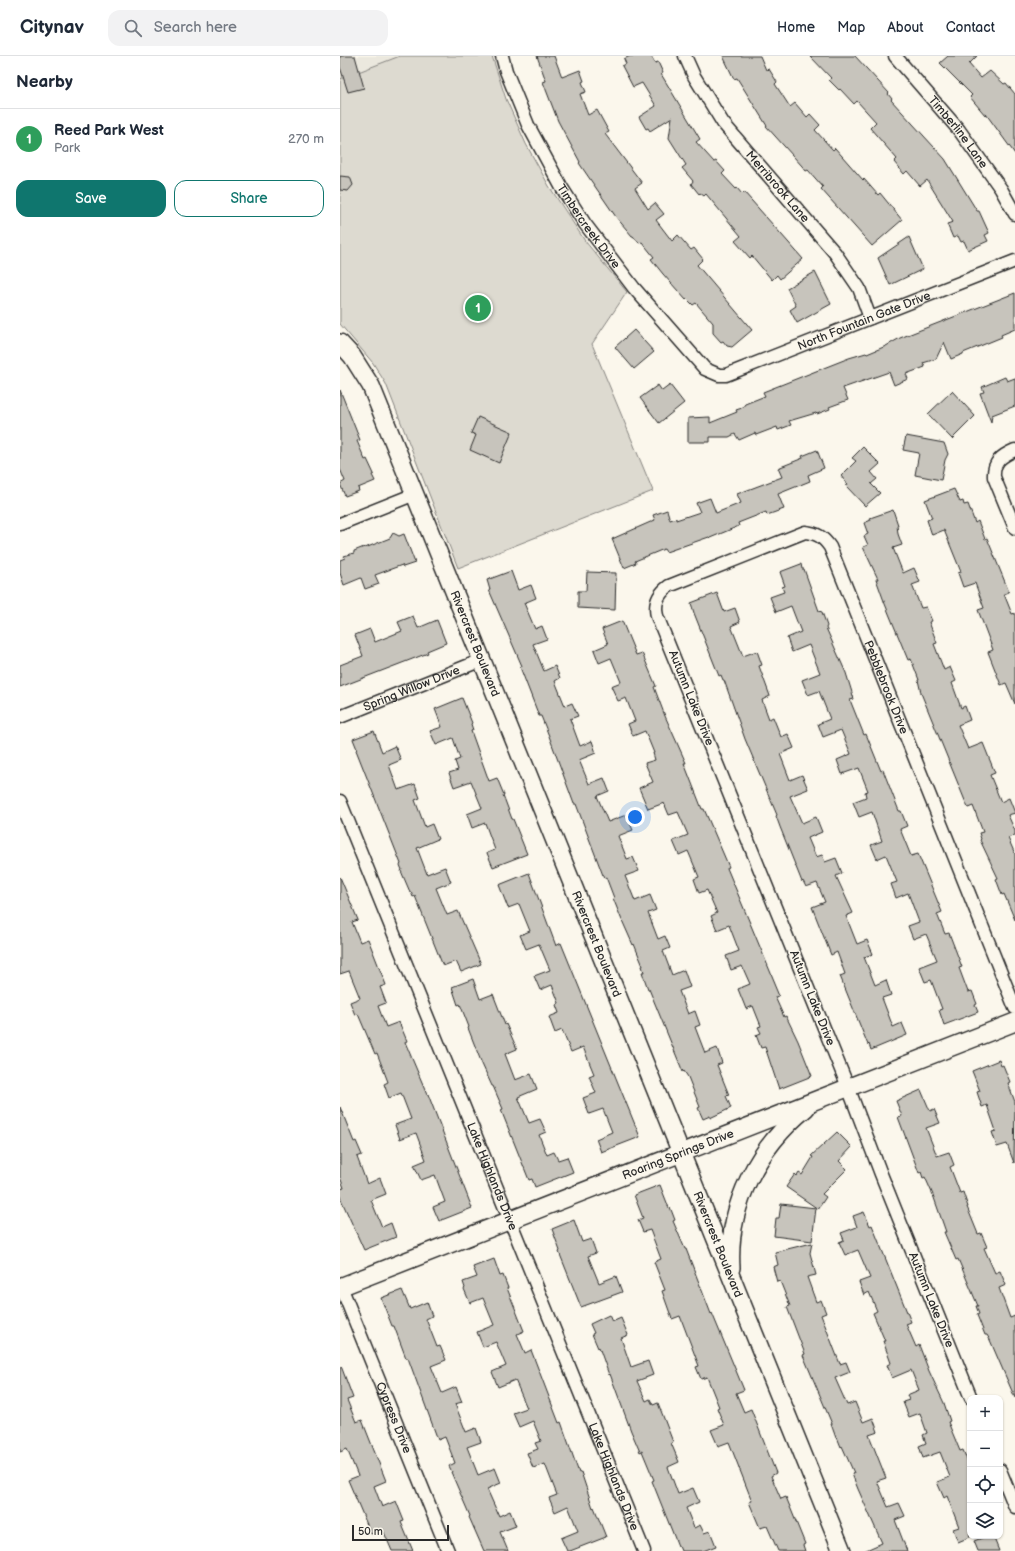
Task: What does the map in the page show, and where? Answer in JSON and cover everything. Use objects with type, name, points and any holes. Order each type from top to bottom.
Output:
[{"type":"street","name":"Timbercreek Drive","points":[[502,56],[506,71],[528,125],[562,188],[585,224],[634,288],[700,364],[711,373]]},
{"type":"street","name":"Merribrook Lane","points":[[685,56],[694,76],[723,123],[834,253],[858,288],[870,318]]},
{"type":"street","name":"Timberline Lane","points":[[894,56],[959,130],[1001,190],[1015,214]]},
{"type":"street","name":"North Fountain Gate Drive","points":[[711,373],[726,375],[1015,261]]},
{"type":"street","name":"Rivercrest Boulevard","points":[[340,343],[352,356],[371,386],[842,1551]]},
{"type":"street","points":[[1015,450],[1000,457],[994,470],[994,477],[1015,528]]},
{"type":"street","points":[[340,524],[415,494]]},
{"type":"street","name":"Pebblebrook Drive","points":[[658,599],[660,594],[669,586],[805,532],[813,533],[826,541],[830,547],[1015,1008]]},
{"type":"street","name":"Autumn Lake Drive","points":[[658,599],[656,610],[657,616],[848,1087],[881,1174],[970,1395]]},
{"type":"street","name":"Spring Willow Drive","points":[[340,717],[482,660]]},
{"type":"street","name":"Lake Highlands Drive","points":[[340,801],[644,1551]]},
{"type":"street","name":"Roaring Springs Drive","points":[[340,1286],[1015,1022]]},
{"type":"street","points":[[732,1280],[731,1262],[733,1227],[750,1177],[758,1161],[777,1136],[788,1124],[818,1099]]},
{"type":"street","name":"Cypress Drive","points":[[340,1286],[448,1551]]},
{"type":"street","points":[[1003,1477],[1015,1507]]},
{"type":"shaded area","points":[[340,56],[400,56],[340,79]]},
{"type":"shaded area","points":[[400,56],[492,56],[506,99],[526,144],[549,186],[585,241],[627,292],[592,344],[653,491],[458,568],[386,384],[373,363],[340,324],[340,79]]},
{"type":"building","points":[[340,56],[355,56],[364,88],[348,92],[340,67]]},
{"type":"building","points":[[537,56],[554,56],[562,77],[580,70],[584,81],[582,82],[586,92],[580,94],[588,115],[597,110],[609,132],[605,134],[642,183],[635,188],[648,209],[655,203],[664,214],[656,220],[672,241],[678,235],[691,250],[694,248],[703,259],[697,265],[752,330],[732,347],[727,346],[723,341],[721,342],[713,333],[713,323],[696,303],[693,305],[687,299],[686,300],[663,274],[651,259],[654,257],[642,242],[639,243],[616,217],[579,163],[580,162],[558,121],[543,82],[546,81]]},
{"type":"building","points":[[630,56],[651,56],[655,63],[658,62],[663,73],[661,74],[700,139],[696,142],[714,162],[716,161],[725,171],[722,174],[742,194],[744,192],[803,259],[780,279],[777,275],[772,280],[752,256],[750,258],[735,241],[741,236],[706,194],[704,196],[700,193],[699,194],[691,184],[693,181],[682,168],[686,165],[669,138],[672,117],[650,131],[648,128],[646,129],[639,117],[656,106],[642,83],[633,87],[622,66],[626,64],[624,59]]},
{"type":"building","points":[[723,56],[760,56],[766,70],[769,69],[777,82],[775,84],[790,107],[795,103],[807,117],[810,114],[820,125],[815,130],[833,150],[835,148],[878,195],[880,193],[902,220],[872,246],[821,189],[823,187],[808,170],[806,171],[766,126],[737,78],[734,79]]},
{"type":"building","points":[[810,56],[855,56],[889,93],[888,94],[892,99],[891,100],[945,159],[977,211],[979,211],[989,233],[985,235],[988,241],[968,250],[964,241],[961,242],[958,236],[953,238],[947,224],[953,222],[927,180],[920,186],[907,171],[904,174],[894,162],[897,159],[870,128],[876,122],[857,101],[854,104],[829,80],[831,78]]},
{"type":"building","points":[[948,56],[977,56],[969,64],[981,78],[990,71],[1004,84],[1006,83],[1015,94],[1015,154],[986,114],[985,115],[970,97],[972,95],[940,63]]},
{"type":"building","points":[[340,176],[350,177],[353,185],[348,191],[340,190]]},
{"type":"building","points":[[909,237],[923,269],[890,285],[878,258]]},
{"type":"building","points":[[815,272],[831,304],[797,323],[790,310],[796,306],[787,288]]},
{"type":"building","points":[[1015,293],[1015,329],[1001,335],[1002,337],[951,359],[944,342],[936,359],[923,363],[925,367],[906,374],[908,379],[894,385],[889,372],[843,388],[848,400],[829,407],[830,409],[817,414],[816,413],[789,421],[791,425],[778,430],[777,427],[756,435],[755,433],[739,440],[735,434],[729,437],[710,437],[710,442],[688,442],[688,418],[710,417],[710,423],[737,412],[736,410],[742,408],[745,404],[765,396],[763,392],[849,358],[867,354],[900,338]]},
{"type":"building","points":[[634,330],[654,352],[634,369],[615,347]]},
{"type":"building","points":[[1005,377],[1007,381],[1015,378],[1015,406],[992,415],[991,422],[980,393],[984,392],[982,387]]},
{"type":"building","points":[[658,385],[662,391],[670,385],[684,403],[659,423],[640,398]]},
{"type":"building","points":[[340,390],[360,440],[357,441],[365,460],[367,459],[374,474],[372,475],[375,481],[358,488],[359,491],[345,496],[340,484],[345,481],[340,469]]},
{"type":"building","points":[[952,391],[975,416],[952,439],[928,414]]},
{"type":"building","points":[[478,417],[512,432],[499,463],[470,450],[476,435],[471,433]]},
{"type":"building","points":[[906,436],[944,443],[948,454],[945,460],[941,480],[915,475],[919,453],[903,450]]},
{"type":"building","points":[[863,447],[880,464],[871,472],[877,479],[871,484],[880,493],[865,506],[846,486],[848,485],[841,476],[856,461],[852,458]]},
{"type":"building","points":[[817,450],[824,468],[808,475],[810,481],[778,494],[784,509],[767,515],[766,512],[738,523],[739,526],[710,538],[709,537],[666,552],[664,549],[635,561],[636,563],[624,568],[612,539],[655,520],[653,515],[667,510],[670,520],[676,518],[676,520],[700,512],[696,503],[710,498],[716,513],[741,503],[737,494],[782,477],[778,468],[803,458],[802,456]]},
{"type":"building","points":[[954,489],[960,502],[963,501],[964,505],[968,504],[975,523],[978,521],[985,539],[987,538],[1009,592],[1004,594],[1012,614],[1015,613],[1015,704],[1006,683],[1001,685],[988,652],[993,650],[978,610],[984,608],[975,583],[963,587],[958,573],[961,572],[944,530],[932,535],[927,520],[932,518],[925,500]]},
{"type":"building","points":[[893,510],[902,545],[893,548],[903,573],[914,568],[920,582],[912,585],[921,608],[926,607],[932,621],[929,622],[937,643],[934,644],[944,670],[950,667],[956,681],[952,683],[961,708],[965,706],[970,720],[958,725],[968,749],[983,743],[995,773],[990,775],[1001,802],[1009,798],[1015,813],[1008,815],[1015,831],[1015,835],[1008,838],[1015,854],[1015,920],[1004,894],[1002,895],[996,879],[998,878],[980,840],[979,833],[983,832],[973,806],[968,808],[921,693],[919,680],[911,659],[908,660],[885,604],[876,579],[878,579],[863,547],[868,545],[864,536],[868,534],[864,523],[871,520],[870,518]]},
{"type":"building","points":[[393,533],[399,536],[404,534],[415,563],[403,567],[402,565],[375,575],[379,584],[365,589],[361,578],[344,585],[340,573],[340,560],[345,558],[344,556],[354,553],[354,551],[390,538]]},
{"type":"building","points":[[801,564],[819,611],[822,612],[827,626],[826,628],[846,673],[854,699],[850,700],[864,735],[866,734],[881,771],[883,770],[899,811],[901,811],[907,826],[900,829],[911,856],[918,854],[942,912],[937,914],[945,934],[949,933],[962,967],[959,968],[968,992],[972,991],[977,1004],[975,1005],[978,1012],[944,1025],[939,1010],[942,1009],[931,980],[925,982],[919,967],[937,960],[926,934],[913,939],[908,926],[919,922],[908,893],[896,898],[891,884],[897,882],[886,855],[877,859],[871,845],[882,841],[872,812],[859,817],[853,802],[866,797],[865,792],[868,791],[859,768],[842,774],[837,760],[851,754],[841,730],[823,737],[818,724],[830,719],[819,691],[808,695],[802,680],[820,673],[809,645],[792,652],[787,638],[801,632],[791,606],[776,612],[770,597],[784,592],[782,587],[785,586],[780,572]]},
{"type":"building","points":[[511,571],[518,590],[531,585],[536,598],[524,603],[535,629],[542,626],[547,639],[533,644],[544,671],[555,666],[560,678],[555,681],[565,706],[572,703],[578,716],[570,719],[580,746],[592,741],[596,753],[579,760],[589,784],[604,778],[609,791],[597,796],[608,822],[626,815],[633,830],[618,836],[627,859],[633,857],[639,871],[625,876],[635,901],[650,895],[656,910],[648,913],[658,939],[665,936],[670,948],[663,951],[672,975],[684,970],[690,987],[679,991],[688,1014],[695,1011],[700,1025],[695,1027],[705,1053],[717,1048],[722,1063],[717,1065],[729,1095],[726,1096],[731,1108],[710,1118],[710,1116],[703,1119],[698,1108],[700,1107],[688,1077],[684,1071],[683,1072],[648,989],[642,972],[644,972],[643,966],[621,918],[606,877],[604,878],[576,804],[574,804],[549,736],[541,716],[539,716],[520,667],[522,666],[489,590],[487,580]]},
{"type":"building","points":[[587,572],[616,573],[615,610],[578,608],[578,591],[586,591]]},
{"type":"building","points":[[717,593],[724,612],[735,608],[740,622],[731,626],[743,656],[757,651],[762,665],[759,666],[770,696],[762,700],[769,719],[773,717],[781,737],[788,734],[794,748],[780,754],[790,780],[802,775],[808,789],[790,796],[802,823],[816,817],[822,832],[808,838],[816,857],[822,855],[825,862],[836,858],[842,873],[836,876],[853,913],[846,916],[857,944],[867,940],[873,954],[864,957],[875,985],[886,980],[891,995],[882,998],[893,1027],[902,1023],[907,1035],[871,1050],[840,976],[845,974],[837,952],[831,955],[812,907],[825,902],[817,883],[806,887],[803,881],[802,882],[780,827],[776,816],[777,815],[745,739],[724,680],[721,675],[719,676],[694,613],[691,603]]},
{"type":"building","points":[[413,616],[418,628],[437,620],[446,643],[427,651],[428,653],[340,687],[340,665],[363,656],[355,635],[370,629],[375,642],[402,631],[398,622]]},
{"type":"building","points":[[622,621],[636,655],[642,653],[656,686],[654,687],[686,763],[684,763],[702,809],[704,809],[729,867],[727,868],[775,983],[774,984],[779,996],[775,997],[784,1017],[786,1016],[798,1041],[812,1076],[779,1089],[765,1047],[761,1048],[756,1035],[761,1033],[758,1027],[761,1026],[753,1006],[746,1009],[738,989],[750,984],[742,966],[731,970],[726,956],[739,951],[729,925],[717,930],[711,916],[717,913],[707,890],[699,893],[694,879],[699,877],[688,851],[679,855],[673,841],[688,835],[678,812],[669,815],[664,803],[648,809],[639,788],[653,782],[645,763],[655,760],[654,753],[645,731],[633,736],[628,724],[635,721],[626,698],[618,701],[611,686],[621,682],[611,658],[599,663],[594,650],[608,644],[602,629]]},
{"type":"building","points":[[462,698],[472,723],[473,730],[471,731],[489,781],[497,778],[527,854],[493,867],[487,853],[495,850],[485,823],[472,828],[467,814],[482,808],[471,781],[454,787],[449,773],[458,770],[455,761],[460,759],[453,738],[436,745],[430,731],[442,727],[435,709]]},
{"type":"building","points":[[374,731],[382,752],[395,746],[401,760],[389,765],[398,790],[415,784],[420,798],[415,800],[425,827],[432,824],[438,839],[417,848],[427,874],[445,867],[451,882],[436,888],[447,915],[458,911],[481,964],[461,972],[456,961],[443,966],[415,896],[413,897],[410,892],[401,871],[401,864],[356,750],[357,749],[353,739]]},
{"type":"building","points":[[529,873],[556,946],[561,943],[640,1137],[601,1152],[596,1139],[612,1132],[603,1109],[589,1114],[583,1098],[596,1093],[589,1076],[594,1074],[583,1047],[571,1052],[562,1030],[555,1033],[549,1017],[559,1013],[556,1005],[559,1003],[552,985],[540,990],[534,976],[550,970],[539,944],[526,949],[520,935],[530,931],[519,904],[508,908],[499,885]]},
{"type":"building","points":[[340,877],[358,920],[352,922],[360,942],[368,939],[386,985],[380,987],[386,1003],[378,1006],[386,1027],[399,1022],[407,1041],[405,1042],[428,1094],[472,1208],[439,1221],[433,1207],[445,1202],[435,1175],[421,1180],[414,1165],[426,1160],[416,1133],[400,1139],[395,1125],[411,1119],[401,1093],[389,1098],[384,1084],[388,1082],[377,1053],[375,1054],[358,1014],[355,1015],[350,1002],[360,998],[349,971],[340,974]]},
{"type":"building","points":[[473,979],[480,999],[493,994],[505,1025],[506,1024],[517,1049],[505,1054],[515,1080],[531,1074],[537,1089],[518,1097],[529,1123],[540,1119],[546,1132],[539,1135],[547,1155],[554,1152],[558,1160],[567,1157],[573,1172],[535,1187],[532,1179],[529,1180],[501,1110],[503,1109],[482,1064],[468,1028],[469,1027],[460,1004],[458,1005],[452,987]]},
{"type":"building","points":[[999,1060],[1001,1066],[1003,1065],[1010,1082],[1008,1083],[1015,1102],[1014,1163],[1007,1144],[997,1147],[992,1132],[996,1131],[987,1105],[982,1107],[977,1092],[980,1091],[972,1071]]},
{"type":"building","points":[[921,1090],[930,1111],[934,1109],[940,1123],[926,1128],[937,1156],[949,1152],[954,1165],[950,1167],[960,1193],[963,1192],[967,1207],[978,1234],[981,1233],[987,1247],[984,1248],[995,1273],[1000,1271],[1006,1285],[999,1288],[1010,1318],[1015,1316],[1015,1398],[990,1340],[987,1335],[985,1335],[977,1315],[979,1314],[976,1306],[978,1306],[958,1259],[956,1260],[944,1232],[946,1232],[933,1195],[925,1177],[923,1178],[921,1172],[919,1173],[898,1117],[902,1116],[896,1101]]},
{"type":"building","points":[[340,1107],[354,1142],[356,1141],[362,1155],[357,1157],[367,1184],[380,1178],[386,1194],[371,1200],[382,1227],[391,1223],[396,1237],[364,1250],[340,1197],[340,1189],[344,1188],[340,1177]]},
{"type":"building","points":[[837,1132],[852,1147],[839,1161],[847,1169],[822,1194],[826,1197],[818,1209],[786,1187],[795,1174],[797,1176],[799,1173],[802,1175],[813,1157],[811,1156]]},
{"type":"building","points":[[660,1185],[669,1208],[670,1207],[675,1220],[673,1221],[686,1249],[711,1314],[712,1313],[744,1390],[736,1393],[744,1412],[751,1409],[776,1473],[771,1476],[781,1499],[786,1497],[805,1544],[803,1545],[805,1551],[778,1551],[767,1526],[760,1528],[749,1502],[752,1501],[729,1442],[718,1446],[711,1430],[724,1425],[717,1408],[719,1407],[707,1377],[701,1379],[696,1367],[699,1366],[680,1316],[672,1319],[662,1291],[665,1290],[654,1262],[661,1259],[650,1230],[643,1232],[638,1220],[643,1218],[634,1195]]},
{"type":"building","points":[[781,1204],[816,1208],[812,1241],[774,1236],[776,1218],[779,1218]]},
{"type":"building","points":[[864,1212],[870,1226],[872,1225],[911,1322],[906,1324],[916,1347],[919,1345],[944,1403],[950,1421],[948,1422],[960,1451],[963,1450],[967,1460],[967,1538],[958,1542],[953,1529],[959,1527],[947,1496],[944,1498],[937,1482],[950,1477],[940,1452],[923,1458],[919,1446],[926,1443],[923,1435],[927,1433],[920,1413],[909,1417],[903,1402],[909,1400],[907,1395],[919,1390],[911,1370],[892,1378],[887,1365],[891,1363],[883,1341],[885,1341],[873,1313],[877,1311],[869,1292],[864,1295],[859,1282],[870,1278],[858,1250],[845,1255],[839,1242],[844,1240],[841,1233],[857,1227],[853,1216]]},
{"type":"building","points":[[574,1220],[582,1242],[591,1239],[596,1253],[588,1256],[599,1283],[616,1276],[622,1292],[581,1307],[559,1252],[560,1251],[552,1229]]},
{"type":"building","points":[[812,1243],[810,1253],[816,1275],[807,1277],[816,1302],[821,1300],[826,1313],[821,1315],[840,1364],[846,1362],[850,1372],[835,1378],[847,1405],[855,1402],[863,1422],[873,1418],[878,1432],[869,1435],[886,1478],[877,1481],[888,1507],[899,1503],[905,1516],[895,1520],[907,1551],[864,1551],[882,1543],[852,1474],[854,1473],[842,1446],[841,1447],[837,1437],[836,1438],[832,1424],[803,1355],[805,1354],[787,1307],[790,1306],[780,1281],[777,1282],[773,1267],[778,1265],[775,1252]]},
{"type":"building","points":[[494,1259],[500,1276],[503,1275],[524,1331],[517,1334],[525,1353],[531,1350],[559,1423],[561,1422],[579,1473],[581,1472],[593,1508],[594,1507],[606,1537],[570,1551],[567,1551],[561,1538],[578,1531],[568,1506],[555,1512],[549,1498],[557,1495],[545,1464],[533,1468],[527,1453],[538,1449],[535,1443],[541,1441],[533,1421],[519,1427],[513,1413],[527,1408],[515,1380],[498,1387],[492,1372],[506,1366],[496,1342],[483,1347],[477,1332],[494,1325],[483,1298],[470,1303],[464,1289],[463,1282],[477,1277],[473,1267]]},
{"type":"building","points":[[402,1290],[410,1309],[427,1302],[432,1316],[426,1319],[437,1347],[440,1346],[446,1360],[431,1366],[442,1393],[456,1387],[462,1402],[455,1404],[466,1432],[476,1428],[481,1442],[467,1447],[478,1475],[495,1468],[501,1483],[487,1489],[499,1516],[510,1511],[516,1526],[500,1532],[508,1551],[484,1551],[469,1517],[470,1516],[449,1466],[455,1463],[445,1437],[438,1440],[408,1358],[406,1358],[394,1326],[392,1326],[381,1298]]},
{"type":"building","points":[[609,1315],[612,1322],[621,1318],[628,1335],[621,1338],[631,1367],[648,1361],[653,1375],[637,1381],[646,1401],[650,1399],[653,1405],[658,1403],[673,1442],[671,1443],[679,1462],[668,1467],[678,1494],[693,1488],[699,1502],[686,1508],[694,1528],[700,1525],[704,1533],[710,1531],[716,1546],[703,1551],[681,1551],[678,1546],[652,1481],[654,1480],[642,1451],[640,1452],[631,1431],[610,1374],[609,1375],[599,1347],[598,1348],[592,1334],[594,1333],[590,1324]]},
{"type":"building","points":[[341,1366],[353,1398],[347,1400],[356,1422],[362,1420],[386,1481],[374,1486],[382,1507],[396,1501],[404,1521],[401,1522],[413,1551],[392,1551],[383,1530],[371,1534],[348,1480],[358,1476],[347,1449],[340,1452]]},
{"type":"building","points":[[979,1539],[994,1539],[999,1551],[978,1551],[974,1541]]},
{"type":"place","name":"Reed Park West","points":[[478,308]]}]
